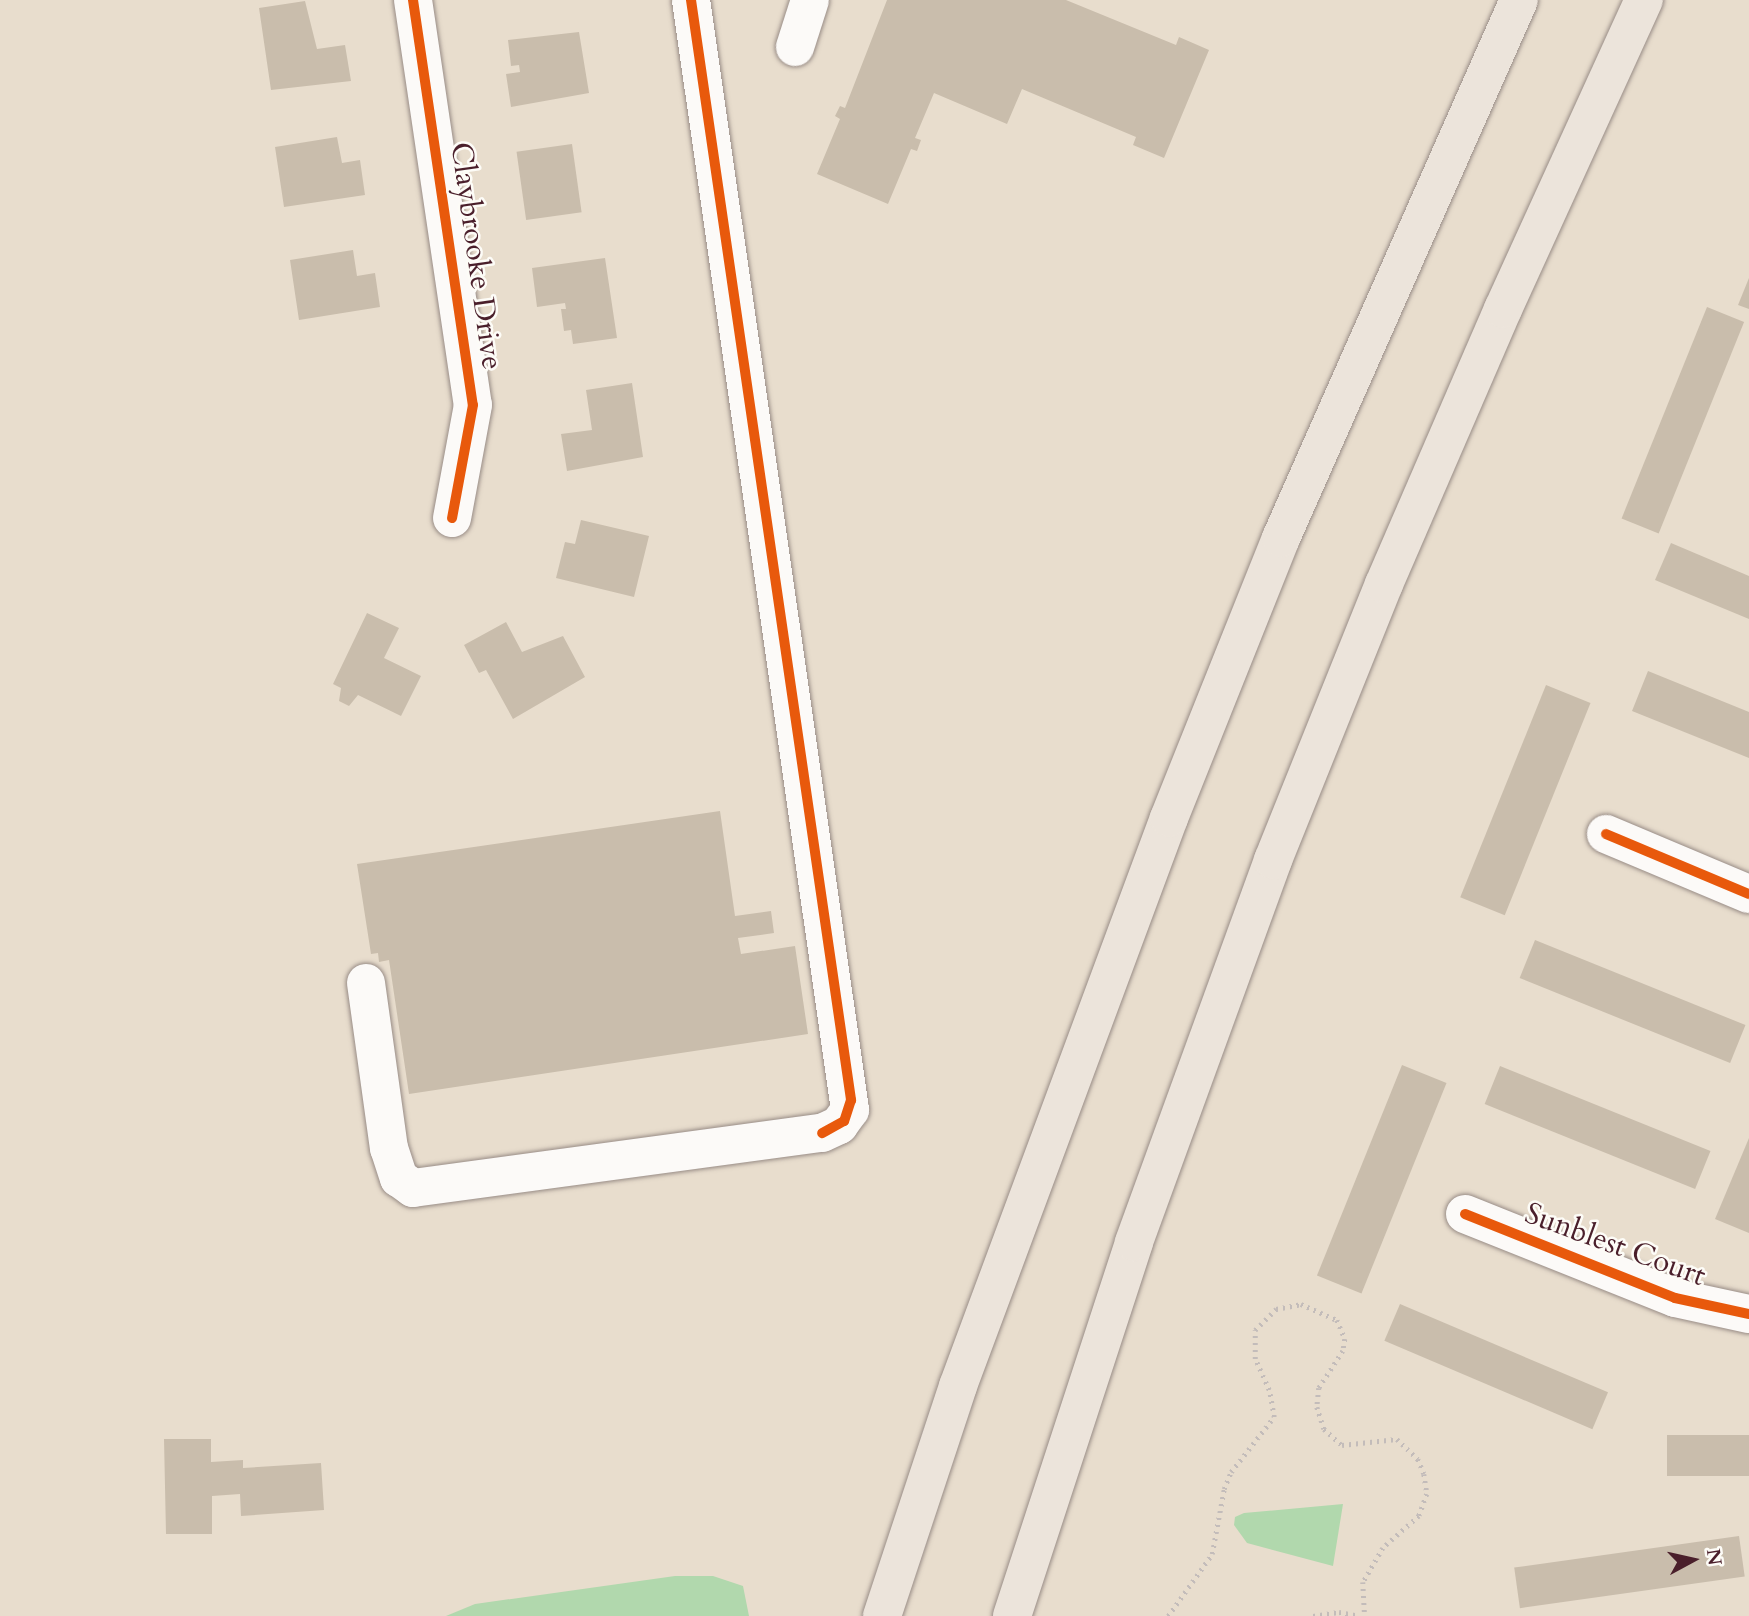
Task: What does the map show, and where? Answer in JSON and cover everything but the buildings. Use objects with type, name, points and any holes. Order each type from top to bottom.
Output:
[{"type":"highway","points":[[882,1616],[958,1386],[1169,818],[1341,399],[1519,0]]},
{"type":"highway","points":[[1012,1616],[1134,1242],[1273,860],[1481,359],[1644,0]]},
{"type":"street","name":"Claybrooke Drive","points":[[413,0],[473,405],[452,518]]},
{"type":"street","points":[[366,983],[389,1148],[399,1178],[413,1188],[822,1133],[844,1121],[851,1100],[691,0]]},
{"type":"street","points":[[795,47],[810,0]]},
{"type":"street","points":[[1606,834],[1749,894]]},
{"type":"street","name":"Sunblest Court","points":[[1465,1214],[1675,1298],[1749,1314]]},
{"type":"path","points":[[1168,1616],[1212,1553],[1224,1489],[1231,1472],[1273,1417],[1269,1390],[1255,1359],[1255,1330],[1276,1309],[1301,1304],[1337,1320],[1345,1339],[1343,1351],[1319,1388],[1317,1407],[1324,1429],[1342,1445],[1396,1439],[1418,1459],[1424,1474],[1427,1494],[1419,1516],[1383,1548],[1363,1582],[1365,1616]]},
{"type":"path","points":[[1313,1616],[1339,1612],[1359,1616]]},
{"type":"green space","points":[[1343,1504],[1333,1566],[1247,1543],[1234,1525],[1235,1517],[1244,1513]]},
{"type":"green space","points":[[675,1576],[713,1576],[743,1586],[749,1616],[446,1616],[475,1604]]},
{"type":"cycle path","points":[[413,0],[473,405],[452,518]]},
{"type":"cycle path","points":[[691,0],[851,1100],[844,1121],[822,1133]]},
{"type":"cycle path","points":[[1606,834],[1749,894]]},
{"type":"cycle path","points":[[1465,1214],[1675,1298],[1749,1314]]}]
